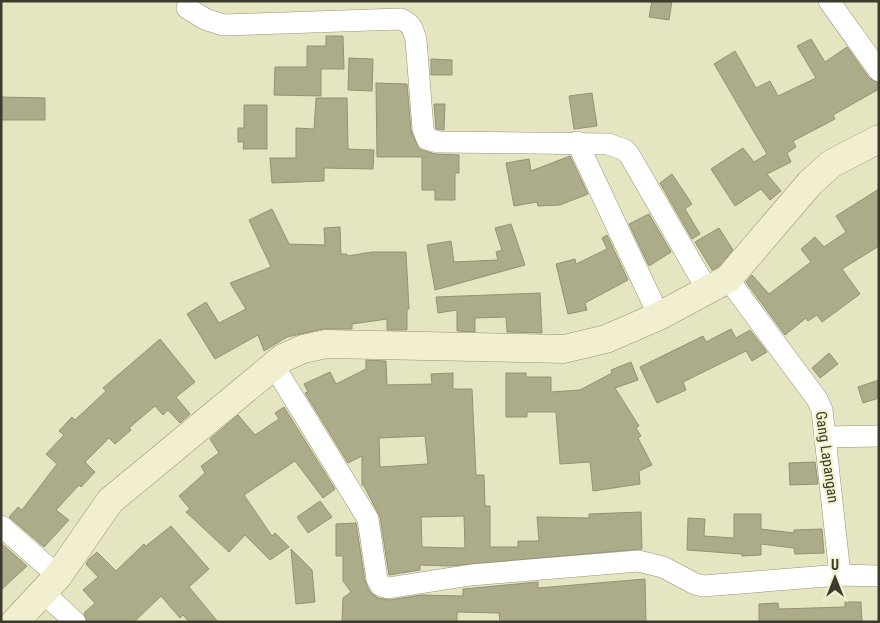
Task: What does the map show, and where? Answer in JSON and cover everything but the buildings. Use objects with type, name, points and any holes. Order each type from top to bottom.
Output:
[{"type":"main road","points":[[15,622],[51,584],[110,501],[283,358],[303,349],[326,344],[564,349],[606,338],[659,316],[718,285],[824,170],[855,150],[879,139]]},
{"type":"street","points":[[829,1],[879,72]]},
{"type":"street","points":[[187,8],[205,19],[223,25],[401,19],[413,27],[416,40],[423,129],[428,139],[438,142],[577,142],[659,316]]},
{"type":"street","name":"Gang Lapangan","points":[[577,142],[608,144],[625,150],[718,285],[817,399],[824,415],[840,575]]},
{"type":"street","points":[[274,366],[368,519],[377,579],[381,586],[388,588],[471,575],[638,561],[663,567],[695,584],[703,586],[840,575],[879,576]]},
{"type":"street","points":[[826,437],[879,436]]},
{"type":"street","points":[[1,526],[51,584],[75,622]]}]
